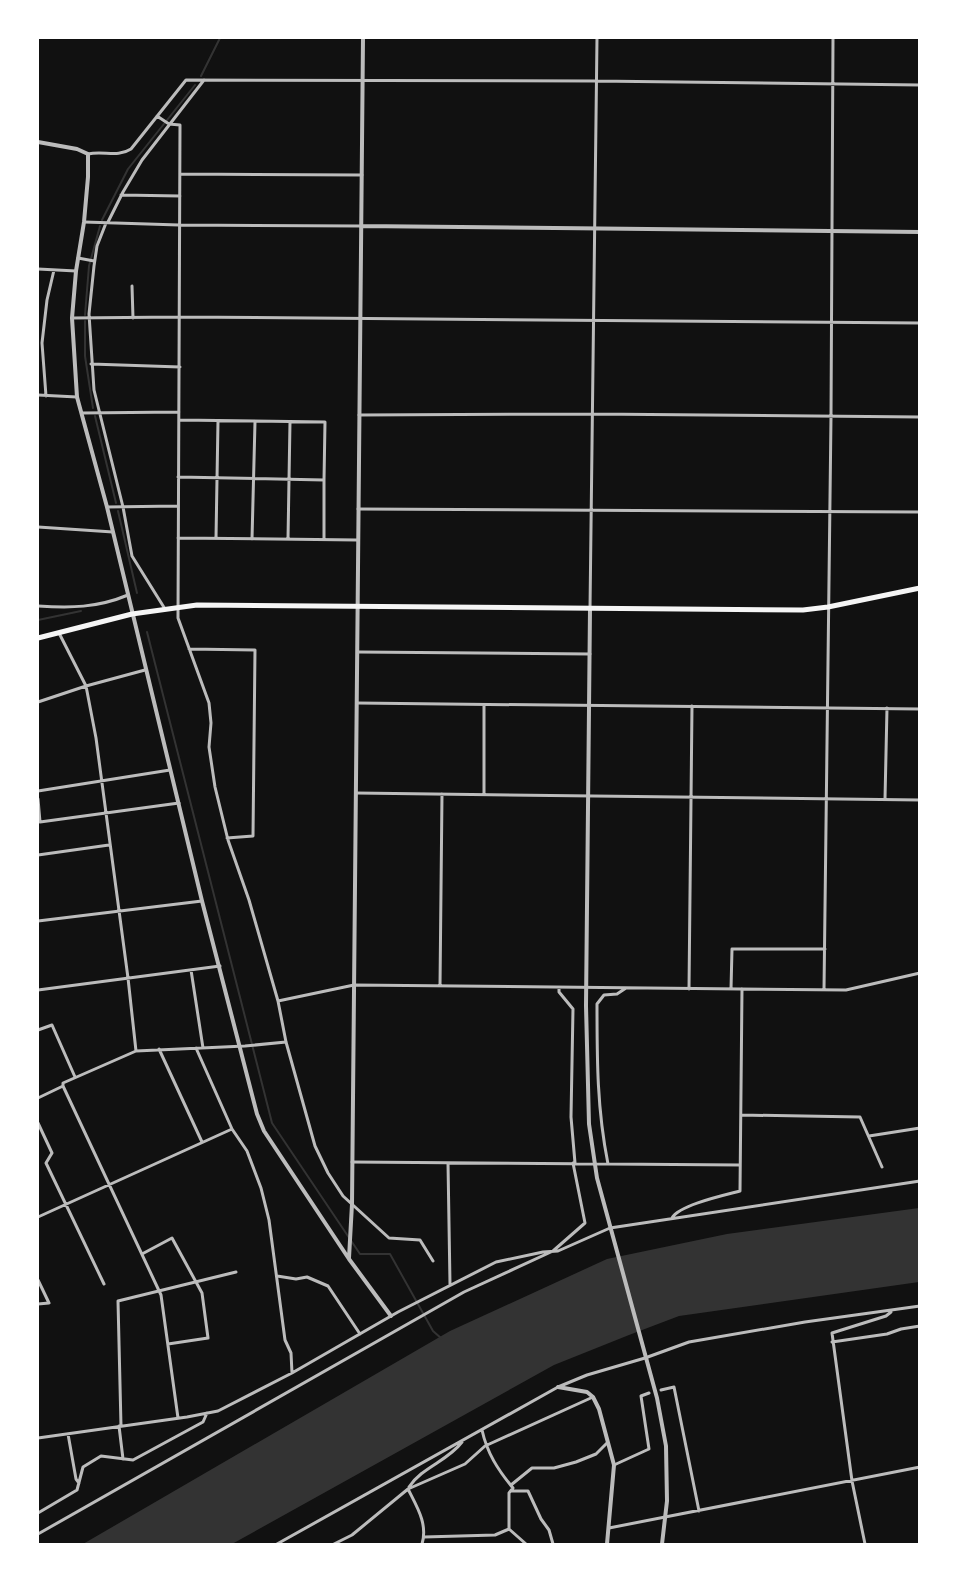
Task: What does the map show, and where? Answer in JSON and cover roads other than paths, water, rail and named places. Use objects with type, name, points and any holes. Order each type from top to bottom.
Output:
[{"type":"highway","points":[[38,638],[132,614],[178,606],[791,610],[828,607],[920,588]]},
{"type":"street","points":[[349,1259],[352,1204],[363,38]]},
{"type":"street","points":[[597,38],[588,795],[589,1124],[596,1170],[612,1237],[657,1398],[666,1446],[668,1480],[662,1545]]},
{"type":"street","points":[[824,990],[833,38]]},
{"type":"street","points":[[38,142],[77,149],[88,154],[95,152],[123,154],[186,80],[920,85]]},
{"type":"street","points":[[165,609],[132,555],[123,507],[94,390],[89,318],[94,261],[97,246],[107,223],[142,160],[204,80]]},
{"type":"street","points":[[157,116],[169,124],[180,125],[178,618],[209,703],[211,723],[209,747],[227,838],[249,900],[278,1001],[286,1042],[315,1146],[328,1173],[343,1196],[389,1238],[420,1240],[433,1261]]},
{"type":"street","points":[[88,154],[84,222],[76,271],[72,318],[77,397],[107,507],[239,1047],[257,1114],[264,1131],[349,1259],[391,1316]]},
{"type":"street","points":[[180,174],[362,175]]},
{"type":"street","points":[[121,195],[180,196]]},
{"type":"street","points":[[84,222],[179,225],[920,232]]},
{"type":"street","points":[[78,258],[94,261]]},
{"type":"street","points":[[38,269],[76,271]]},
{"type":"street","points":[[46,396],[42,343],[47,300],[54,270]]},
{"type":"street","points":[[132,286],[133,318]]},
{"type":"street","points":[[72,318],[920,323]]},
{"type":"street","points":[[91,364],[180,367]]},
{"type":"street","points":[[38,395],[77,397]]},
{"type":"street","points":[[81,412],[179,412]]},
{"type":"street","points":[[359,415],[592,414],[920,417]]},
{"type":"street","points":[[179,420],[325,422],[324,539]]},
{"type":"street","points":[[216,538],[218,421]]},
{"type":"street","points":[[252,539],[255,422]]},
{"type":"street","points":[[288,539],[290,422]]},
{"type":"street","points":[[178,477],[324,480]]},
{"type":"street","points":[[107,507],[177,506]]},
{"type":"street","points":[[358,508],[920,512]]},
{"type":"street","points":[[38,527],[113,532]]},
{"type":"street","points":[[178,538],[357,540]]},
{"type":"street","points":[[38,606],[69,608],[92,606],[128,595]]},
{"type":"street","points":[[59,633],[86,686],[96,738],[136,1051]]},
{"type":"street","points":[[189,648],[255,650],[253,836],[227,838]]},
{"type":"street","points":[[357,652],[590,654]]},
{"type":"street","points":[[38,702],[145,670]]},
{"type":"street","points":[[357,704],[920,709]]},
{"type":"street","points":[[484,705],[484,794]]},
{"type":"street","points":[[688,988],[692,706]]},
{"type":"street","points":[[885,800],[887,708]]},
{"type":"street","points":[[38,791],[172,770]]},
{"type":"street","points":[[356,793],[920,800]]},
{"type":"street","points":[[440,986],[442,794]]},
{"type":"street","points":[[38,799],[40,822],[179,804]]},
{"type":"street","points":[[38,855],[109,845]]},
{"type":"street","points":[[38,921],[202,901]]},
{"type":"street","points":[[731,989],[732,949],[825,949]]},
{"type":"street","points":[[38,990],[220,966]]},
{"type":"street","points":[[191,970],[203,1048]]},
{"type":"street","points":[[278,1001],[354,985],[846,990],[920,973]]},
{"type":"street","points":[[38,1534],[464,1292],[553,1251],[585,1223],[574,1163],[571,1117],[573,1009],[559,992],[559,987]]},
{"type":"street","points":[[608,1164],[600,1124],[596,1076],[597,1004],[604,995],[617,994],[626,988]]},
{"type":"street","points":[[672,1218],[675,1213],[701,1202],[740,1191],[742,989]]},
{"type":"street","points":[[38,1030],[52,1025],[75,1077]]},
{"type":"street","points":[[38,1098],[63,1086],[63,1083],[75,1077],[136,1051],[239,1047],[286,1042]]},
{"type":"street","points":[[196,1048],[232,1129],[247,1150],[261,1188],[269,1220],[285,1340],[291,1353],[292,1372]]},
{"type":"street","points":[[159,1049],[202,1142]]},
{"type":"street","points":[[63,1086],[159,1291],[178,1418]]},
{"type":"street","points":[[741,1115],[860,1117],[882,1167]]},
{"type":"street","points":[[38,1123],[52,1153],[46,1163],[104,1284]]},
{"type":"street","points":[[869,1136],[920,1128]]},
{"type":"street","points":[[38,1217],[232,1129]]},
{"type":"street","points":[[352,1162],[740,1165]]},
{"type":"street","points":[[448,1163],[450,1285]]},
{"type":"street","points":[[38,1438],[218,1410],[292,1372],[391,1316],[496,1263],[558,1251],[610,1228],[920,1181]]},
{"type":"street","points":[[142,1254],[172,1238],[202,1293],[208,1338],[168,1344]]},
{"type":"street","points":[[123,1459],[120,1426],[118,1301],[237,1272]]},
{"type":"street","points":[[277,1276],[296,1279],[307,1277],[328,1286],[360,1334]]},
{"type":"street","points":[[38,1280],[49,1303],[38,1304]]},
{"type":"street","points":[[277,1545],[558,1387],[587,1375],[689,1342],[920,1306]]},
{"type":"street","points":[[865,1545],[852,1481],[832,1333],[886,1316],[892,1310]]},
{"type":"street","points":[[832,1342],[887,1334],[920,1326]]},
{"type":"street","points":[[558,1387],[587,1392],[594,1397],[609,1442],[614,1465],[607,1545]]},
{"type":"street","points":[[661,1390],[674,1387],[699,1511]]},
{"type":"street","points":[[614,1465],[649,1449],[641,1396],[649,1394]]},
{"type":"street","points":[[334,1545],[352,1534],[408,1489],[465,1464],[485,1446],[594,1397]]},
{"type":"street","points":[[38,1513],[77,1490],[83,1467],[101,1456],[133,1460],[203,1422],[208,1413]]},
{"type":"street","points":[[482,1430],[485,1446],[497,1468],[513,1488],[509,1494],[509,1529],[526,1545]]},
{"type":"street","points":[[68,1434],[76,1479],[79,1484]]},
{"type":"street","points":[[408,1489],[415,1478],[457,1449],[463,1440]]},
{"type":"street","points":[[511,1485],[532,1468],[554,1468],[576,1462],[596,1454],[603,1445],[609,1442]]},
{"type":"street","points":[[609,1528],[920,1467]]},
{"type":"street","points":[[408,1489],[423,1523],[422,1545]]},
{"type":"street","points":[[511,1491],[528,1491],[541,1519],[549,1530],[553,1545]]},
{"type":"street","points":[[424,1537],[495,1535],[509,1529]]},
{"type":"waterway","points":[[201,76],[220,38]]},
{"type":"waterway","points":[[102,220],[128,169],[195,85]]},
{"type":"waterway","points":[[85,315],[89,266],[100,226]]},
{"type":"waterway","points":[[85,321],[85,356],[93,408]]},
{"type":"waterway","points":[[95,416],[116,503]]},
{"type":"waterway","points":[[118,511],[137,593]]},
{"type":"waterway","points":[[38,620],[81,611]]},
{"type":"waterway","points":[[147,632],[272,1123],[360,1254],[390,1254],[433,1331],[442,1339]]}]
